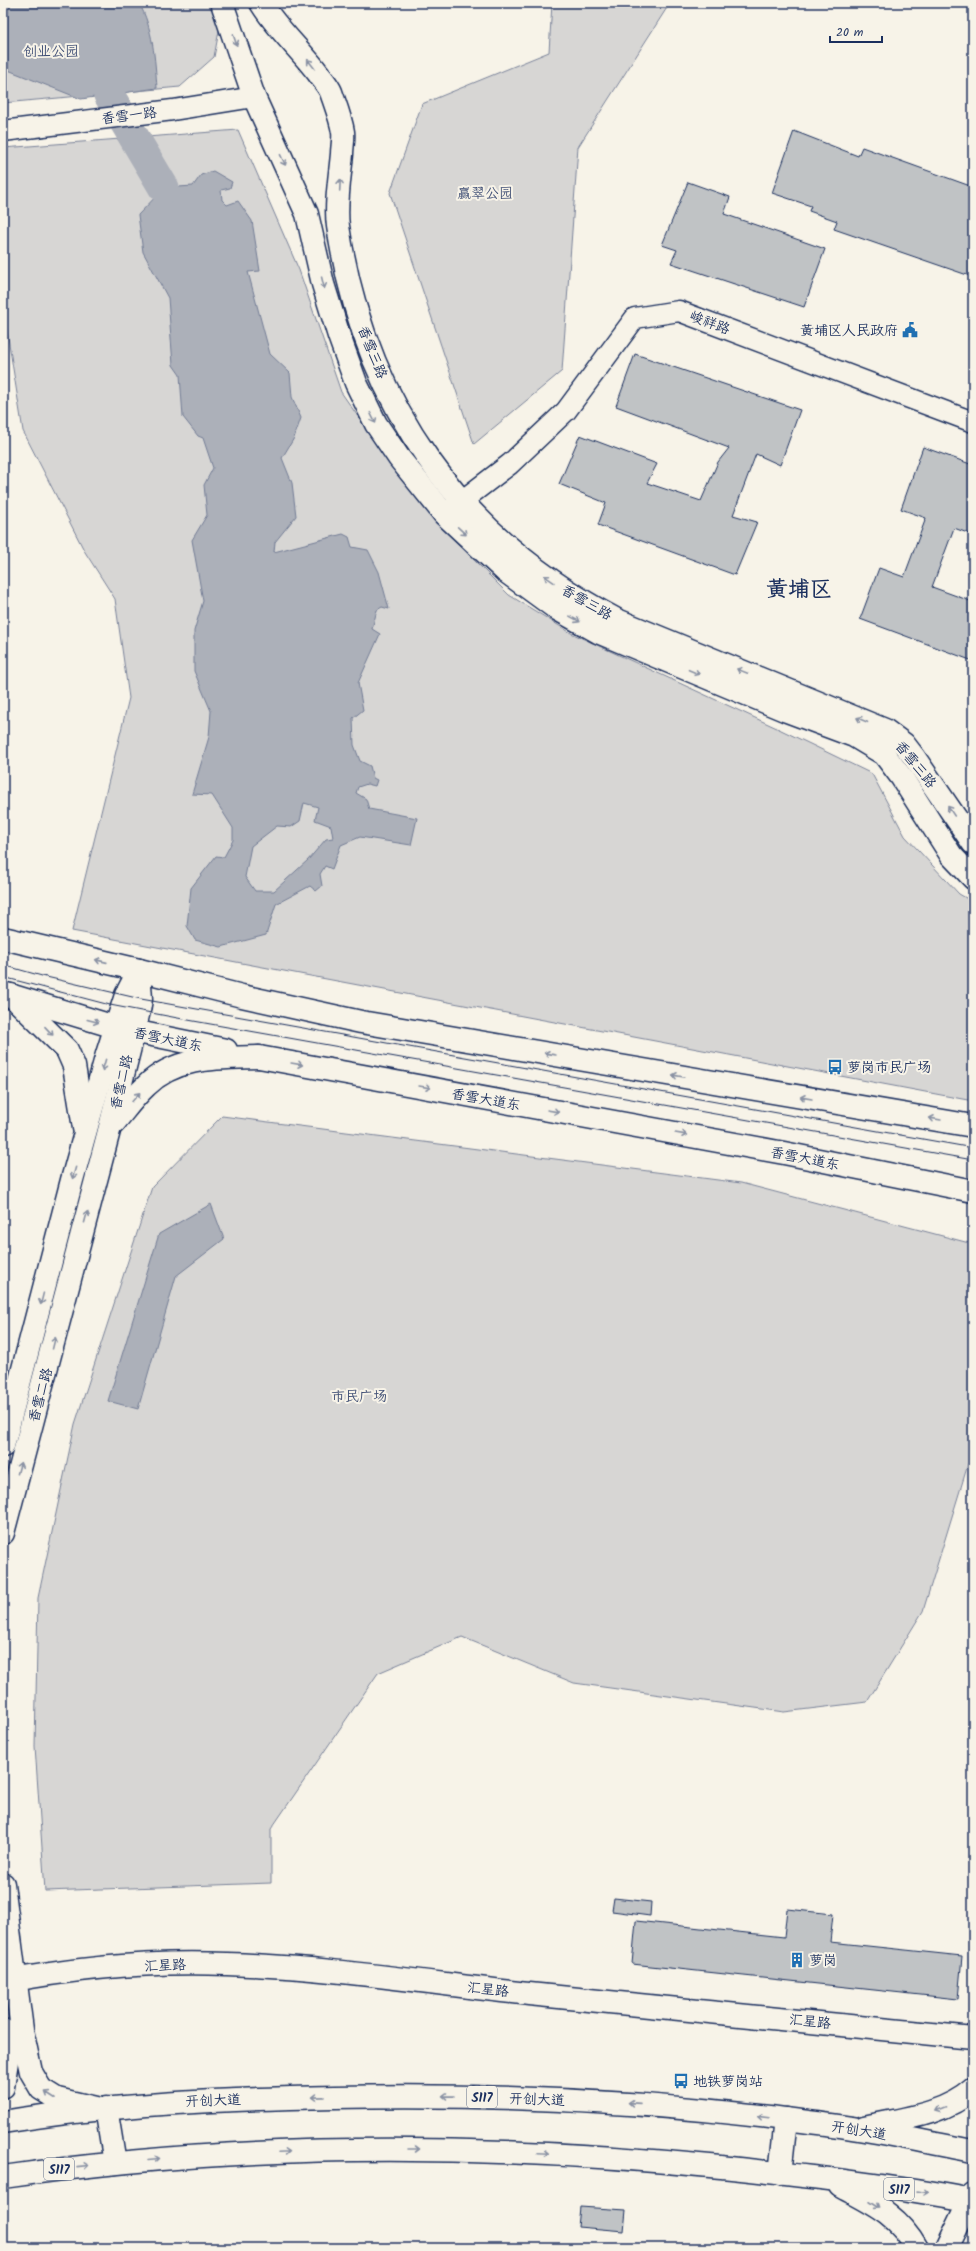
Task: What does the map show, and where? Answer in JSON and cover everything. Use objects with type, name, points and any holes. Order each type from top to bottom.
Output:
[{"type":"street","name":"香雪三路","points":[[222,3],[254,97],[307,214],[323,284],[339,336],[356,383],[380,429],[399,458],[444,514],[505,571],[557,609],[598,632],[787,711],[854,736],[884,754],[902,778],[951,855],[973,878]]},
{"type":"street","name":"香雪三路","points":[[261,3],[271,21],[308,60],[330,89],[343,132],[338,224],[356,310],[396,409],[418,446],[462,502],[493,534],[530,566],[580,600],[617,620],[885,730],[904,744],[973,843]]},
{"type":"street","name":"香雪一路","points":[[3,131],[173,110],[254,97]]},
{"type":"street","name":"峻祥路","points":[[444,514],[462,502],[510,464],[566,411],[635,318],[657,314],[680,311],[973,422]]},
{"type":"street","points":[[3,938],[242,996],[361,1022],[973,1126]]},
{"type":"street","name":"香雪二路","points":[[3,1533],[110,1127],[124,1030],[126,996],[139,970]]},
{"type":"street","points":[[7,994],[67,1050],[76,1074],[85,1135]]},
{"type":"street","name":"香雪大道东","points":[[7,994],[124,1030],[259,1057],[784,1153],[973,1190]]},
{"type":"street","name":"香雪二路","points":[[3,1446],[85,1135],[124,1030]]},
{"type":"street","points":[[110,1127],[147,1085],[173,1067],[206,1059],[259,1057]]},
{"type":"street","points":[[3,1884],[10,1981],[31,2072],[41,2089],[57,2099],[103,2109],[115,2163]]},
{"type":"street","name":"汇星路","points":[[10,1981],[95,1969],[182,1964],[284,1967],[534,1994],[973,2038]]},
{"type":"street","points":[[3,2030],[7,2061],[3,2087]]},
{"type":"street","points":[[857,2128],[935,2111],[954,2104],[973,2089]]},
{"type":"street","name":"开创大道","points":[[3,2122],[103,2109],[187,2101],[262,2098],[398,2096],[473,2097],[659,2105],[857,2128],[973,2151]]},
{"type":"street","points":[[780,2174],[786,2119]]},
{"type":"street","name":"S117","points":[[3,2177],[115,2163],[195,2156],[337,2150],[418,2149],[568,2155],[657,2161],[829,2179],[972,2198]]},
{"type":"street","points":[[829,2179],[896,2219],[908,2232],[916,2248]]},
{"type":"street","points":[[947,2248],[972,2198]]},
{"type":"green space","name":"创业公园","points":[[3,3],[212,3],[221,20],[214,57],[180,87],[3,103]]},
{"type":"green space","name":"赢翠公园","points":[[552,3],[670,3],[578,147],[562,371],[474,444],[390,193],[422,104],[549,52]]},
{"type":"green space","points":[[238,130],[299,270],[341,392],[399,476],[456,542],[509,595],[571,633],[779,729],[872,774],[905,836],[959,894],[973,902],[973,1101],[72,931],[129,698],[115,599],[85,552],[23,431],[3,306],[3,148]]},
{"type":"green space","name":"市民广场","points":[[222,1116],[741,1183],[973,1244],[973,1448],[923,1611],[867,1702],[784,1712],[574,1683],[462,1637],[378,1673],[271,1829],[271,1883],[45,1891],[35,1746],[38,1598],[75,1424],[152,1187]]},
{"type":"shaded area","name":"创业公园","points":[[3,3],[139,3],[144,13],[150,33],[157,88],[81,99],[3,68]]},
{"type":"shaded area","points":[[213,171],[232,182],[230,188],[221,190],[222,200],[227,205],[238,201],[252,221],[260,271],[248,272],[270,354],[290,373],[292,397],[301,418],[294,438],[282,458],[292,483],[296,516],[275,542],[274,552],[343,534],[349,537],[352,547],[368,550],[379,572],[389,609],[382,607],[377,610],[372,629],[380,634],[358,683],[363,710],[353,718],[354,745],[360,761],[370,766],[373,778],[377,780],[375,786],[367,784],[358,787],[356,793],[366,799],[369,809],[417,818],[411,845],[360,837],[341,845],[332,869],[325,866],[320,874],[322,886],[316,891],[310,886],[276,904],[266,935],[221,947],[195,940],[187,926],[191,888],[216,856],[224,857],[233,840],[233,828],[212,795],[192,794],[209,737],[211,711],[194,671],[194,631],[203,601],[192,540],[207,515],[204,485],[213,468],[203,438],[198,436],[183,417],[180,375],[173,365],[168,298],[143,252],[138,215],[164,188],[193,186],[201,175]],"holes":[[[304,803],[318,807],[315,820],[331,826],[333,838],[326,839],[308,860],[274,891],[255,891],[245,877],[251,846],[277,826],[291,827],[300,821]]]},
{"type":"shaded area","points":[[211,1204],[224,1239],[176,1276],[138,1409],[108,1401],[159,1234]]},
{"type":"building","points":[[794,131],[858,156],[862,147],[973,187],[973,277],[834,229],[837,221],[809,211],[811,206],[772,193]]},
{"type":"building","points":[[688,182],[730,197],[724,214],[825,249],[804,307],[671,263],[677,250],[662,245]]},
{"type":"building","points":[[635,354],[800,410],[780,465],[756,454],[733,515],[757,522],[735,575],[598,525],[606,503],[559,484],[580,435],[657,464],[647,483],[701,501],[718,462],[729,448],[616,406]]},
{"type":"building","points":[[923,447],[973,465],[973,535],[954,528],[932,587],[973,602],[973,661],[860,619],[879,568],[904,577],[926,518],[901,509]]},
{"type":"building","points":[[614,1898],[651,1902],[650,1916],[612,1911]]},
{"type":"building","name":"萝岗","points":[[787,1909],[833,1914],[830,1942],[962,1956],[958,1999],[632,1964],[636,1921],[784,1937]]},
{"type":"building","points":[[580,2207],[626,2210],[624,2231],[578,2227]]},
{"type":"waterway","points":[[109,95],[164,188]]},
{"type":"tram line","points":[[3,965],[42,976],[141,999],[973,1148]]},
{"type":"tram line","points":[[3,977],[110,1005],[188,1020],[973,1160]]},
{"type":"place","name":"黄埔区人民政府","points":[[910,330]]},
{"type":"place","name":"萝岗市民广场","points":[[835,1067]]},
{"type":"place","name":"萝岗","points":[[797,1960]]},
{"type":"place","name":"地铁萝岗站","points":[[681,2081]]},
{"type":"district","name":"黄埔区","points":[[799,588]]}]
